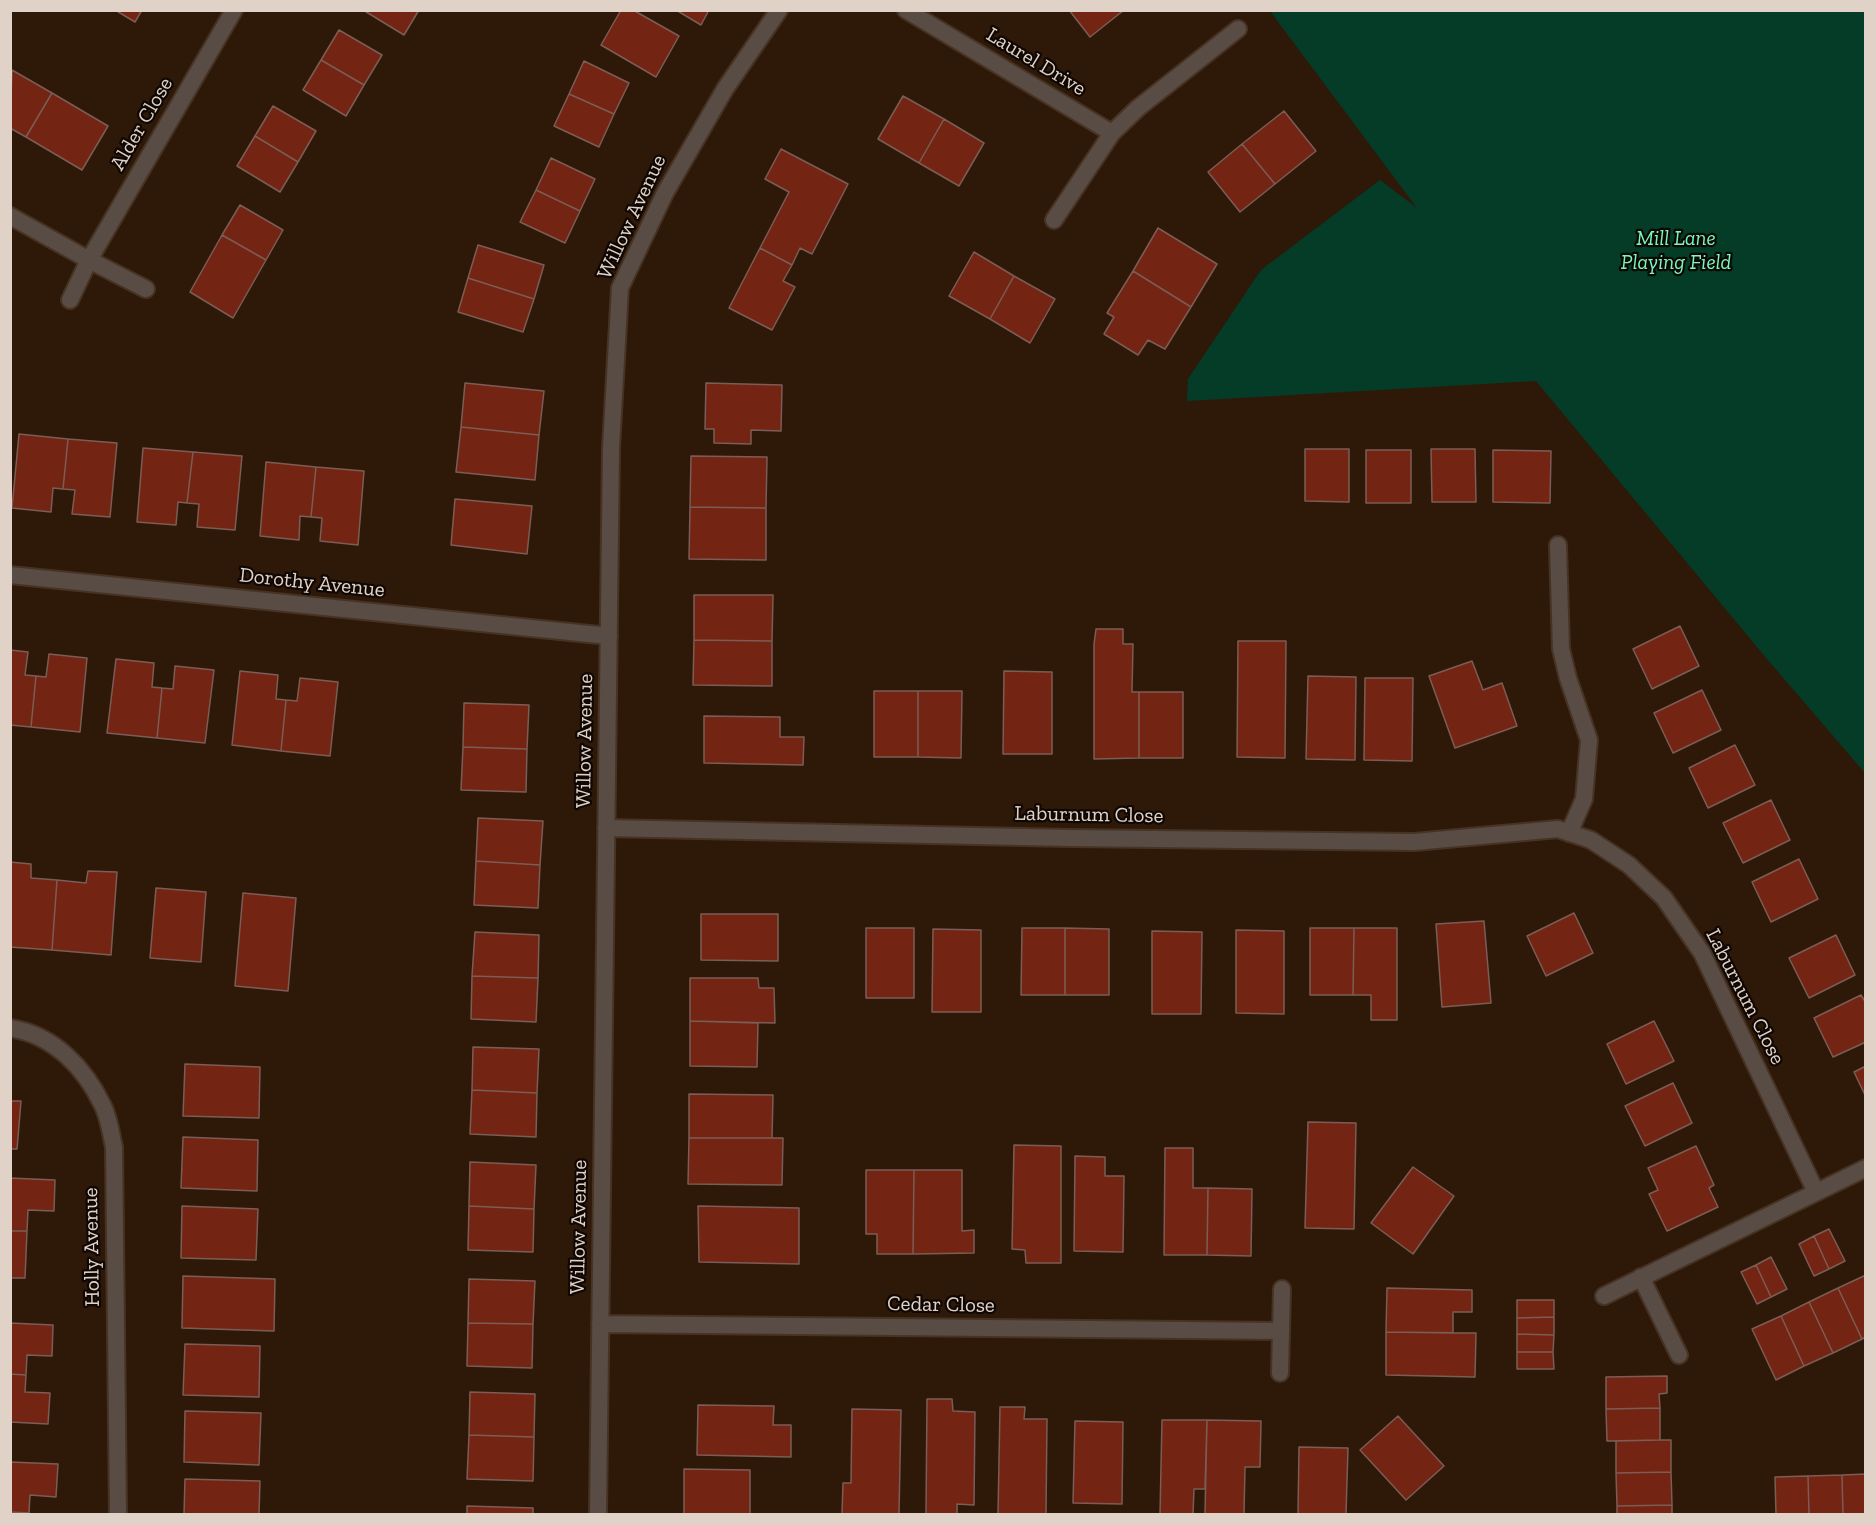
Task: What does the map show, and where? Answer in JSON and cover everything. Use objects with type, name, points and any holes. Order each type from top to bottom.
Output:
[{"type":"street","name":"Alder Close","points":[[70,300],[89,260],[234,10]]},
{"type":"street","name":"Willow Avenue","points":[[598,1515],[611,448],[620,288],[664,193],[725,89],[779,10]]},
{"type":"street","name":"Laurel Drive","points":[[906,10],[1112,133]]},
{"type":"street","points":[[1054,220],[1112,133],[1138,108],[1238,29]]},
{"type":"street","points":[[10,216],[146,289]]},
{"type":"street","points":[[1558,545],[1561,649],[1589,740],[1584,799],[1569,833]]},
{"type":"street","name":"Dorothy Avenue","points":[[10,574],[609,636]]},
{"type":"street","name":"Laburnum Close","points":[[606,828],[1058,838],[1414,842],[1558,829],[1591,840],[1629,865],[1664,898],[1702,953],[1816,1192]]},
{"type":"street","name":"Holly Avenue","points":[[10,1028],[46,1041],[68,1056],[89,1080],[104,1108],[114,1147],[118,1515]]},
{"type":"street","points":[[1604,1296],[1866,1168]]},
{"type":"street","points":[[1641,1277],[1679,1355]]},
{"type":"street","points":[[1280,1373],[1282,1289]]},
{"type":"street","name":"Cedar Close","points":[[600,1324],[1281,1331]]},
{"type":"green space","name":"Mill Lane Playing Field","points":[[1270,11],[1865,11],[1865,773],[1536,381],[1187,401],[1188,379],[1261,270],[1380,180],[1417,208]]},
{"type":"building","points":[[115,10],[142,10],[135,22]]},
{"type":"building","points":[[363,10],[419,10],[404,35]]},
{"type":"building","points":[[621,10],[633,10],[679,36],[656,77],[601,45]]},
{"type":"building","points":[[676,10],[709,10],[701,25]]},
{"type":"building","points":[[1069,10],[1124,10],[1090,37]]},
{"type":"building","points":[[339,30],[382,55],[364,85],[321,60]]},
{"type":"building","points":[[321,60],[364,85],[346,116],[303,90]]},
{"type":"building","points":[[584,61],[629,83],[614,114],[569,94]]},
{"type":"building","points":[[12,70],[52,93],[26,137],[10,128]]},
{"type":"building","points":[[52,93],[108,126],[82,170],[26,137]]},
{"type":"building","points":[[569,94],[614,114],[599,147],[554,126]]},
{"type":"building","points":[[903,96],[944,119],[919,163],[878,139]]},
{"type":"building","points":[[273,106],[316,131],[298,162],[255,136]]},
{"type":"building","points":[[1284,111],[1316,151],[1275,184],[1242,144]]},
{"type":"building","points":[[944,119],[984,143],[959,186],[919,163]]},
{"type":"building","points":[[255,136],[298,162],[280,192],[237,166]]},
{"type":"building","points":[[1242,144],[1275,184],[1240,212],[1208,172]]},
{"type":"building","points":[[781,149],[848,184],[812,254],[800,248],[792,265],[760,248],[789,192],[765,179]]},
{"type":"building","points":[[551,158],[595,179],[580,211],[536,190]]},
{"type":"building","points":[[536,190],[580,211],[565,243],[520,222]]},
{"type":"building","points":[[240,205],[283,230],[266,260],[222,235]]},
{"type":"building","points":[[1158,228],[1217,264],[1191,307],[1133,271]]},
{"type":"building","points":[[222,235],[266,260],[233,318],[190,292]]},
{"type":"building","points":[[478,245],[544,265],[534,299],[468,278]]},
{"type":"building","points":[[760,248],[792,265],[783,281],[795,287],[772,330],[729,308]]},
{"type":"building","points":[[974,252],[1014,276],[990,319],[949,296]]},
{"type":"building","points":[[1133,271],[1191,307],[1165,349],[1148,340],[1138,355],[1104,334],[1114,317],[1107,313]]},
{"type":"building","points":[[1014,276],[1055,299],[1030,343],[990,319]]},
{"type":"building","points":[[468,278],[534,299],[523,332],[458,312]]},
{"type":"building","points":[[465,383],[544,391],[539,435],[461,427]]},
{"type":"building","points":[[706,383],[782,385],[781,431],[751,430],[751,444],[714,443],[714,429],[705,429]]},
{"type":"building","points":[[461,427],[539,435],[535,480],[456,472]]},
{"type":"building","points":[[19,434],[68,439],[63,489],[53,488],[51,512],[12,508]]},
{"type":"building","points":[[68,439],[117,443],[110,517],[72,514],[75,490],[63,489]]},
{"type":"building","points":[[143,448],[193,452],[187,503],[178,502],[176,525],[137,522]]},
{"type":"building","points":[[1305,449],[1349,449],[1349,502],[1305,501]]},
{"type":"building","points":[[1431,449],[1475,449],[1476,502],[1432,502]]},
{"type":"building","points":[[1366,450],[1411,450],[1411,503],[1366,503]]},
{"type":"building","points":[[1493,450],[1551,451],[1550,503],[1493,502]]},
{"type":"building","points":[[193,452],[242,456],[235,530],[197,527],[199,504],[187,503]]},
{"type":"building","points":[[691,456],[767,457],[766,508],[690,507]]},
{"type":"building","points":[[266,462],[316,467],[311,517],[300,516],[299,540],[260,536]]},
{"type":"building","points":[[316,467],[364,471],[358,545],[320,541],[322,518],[311,517]]},
{"type":"building","points":[[455,499],[532,506],[527,554],[451,545]]},
{"type":"building","points":[[690,507],[766,508],[766,560],[689,559]]},
{"type":"building","points":[[694,595],[773,595],[772,641],[694,640]]},
{"type":"building","points":[[1680,626],[1699,666],[1652,689],[1633,649]]},
{"type":"building","points":[[1096,629],[1123,629],[1123,644],[1133,644],[1132,692],[1139,692],[1139,758],[1094,759]]},
{"type":"building","points":[[694,640],[772,641],[772,686],[693,685]]},
{"type":"building","points":[[1238,641],[1286,641],[1285,758],[1237,757]]},
{"type":"building","points":[[10,650],[28,652],[25,675],[36,676],[31,727],[10,725]]},
{"type":"building","points":[[49,654],[87,658],[80,732],[31,727],[36,676],[46,677]]},
{"type":"building","points":[[116,659],[154,663],[152,687],[162,688],[157,738],[107,733]]},
{"type":"building","points":[[1472,661],[1483,690],[1502,683],[1517,726],[1455,748],[1429,676]]},
{"type":"building","points":[[175,666],[214,670],[205,743],[157,738],[162,688],[173,689]]},
{"type":"building","points":[[240,671],[278,675],[276,699],[286,700],[281,751],[232,745]]},
{"type":"building","points":[[1004,671],[1052,672],[1052,754],[1003,754]]},
{"type":"building","points":[[1308,676],[1356,677],[1355,760],[1306,759]]},
{"type":"building","points":[[300,678],[338,682],[330,756],[281,751],[286,700],[297,701]]},
{"type":"building","points":[[1365,678],[1413,678],[1412,761],[1364,760]]},
{"type":"building","points":[[1702,690],[1721,730],[1673,753],[1654,713]]},
{"type":"building","points":[[874,691],[918,691],[918,757],[874,757]]},
{"type":"building","points":[[918,691],[962,691],[961,758],[918,757]]},
{"type":"building","points":[[1139,692],[1183,692],[1183,758],[1139,758]]},
{"type":"building","points":[[464,703],[529,705],[527,749],[463,747]]},
{"type":"building","points":[[704,716],[780,717],[780,737],[804,737],[803,765],[704,763]]},
{"type":"building","points":[[1735,745],[1755,785],[1708,808],[1689,768]]},
{"type":"building","points":[[463,747],[527,749],[526,792],[461,790]]},
{"type":"building","points":[[1771,800],[1790,840],[1743,863],[1723,823]]},
{"type":"building","points":[[478,818],[543,821],[540,865],[476,861]]},
{"type":"building","points":[[1799,859],[1818,899],[1771,922],[1752,882]]},
{"type":"building","points":[[476,861],[540,865],[538,908],[474,905]]},
{"type":"building","points":[[10,862],[31,864],[31,878],[57,880],[52,950],[10,947]]},
{"type":"building","points":[[88,871],[117,872],[111,955],[52,950],[57,880],[86,883]]},
{"type":"building","points":[[156,888],[206,892],[201,962],[150,958]]},
{"type":"building","points":[[243,893],[296,898],[288,991],[235,986]]},
{"type":"building","points":[[1574,913],[1593,953],[1546,976],[1527,936]]},
{"type":"building","points":[[701,914],[778,914],[778,961],[701,960]]},
{"type":"building","points":[[1484,921],[1491,1003],[1442,1007],[1436,924]]},
{"type":"building","points":[[866,928],[914,928],[914,998],[866,998]]},
{"type":"building","points":[[1022,928],[1065,928],[1065,995],[1021,995]]},
{"type":"building","points":[[1065,928],[1109,929],[1109,995],[1065,995]]},
{"type":"building","points":[[1310,928],[1354,928],[1353,995],[1310,995]]},
{"type":"building","points":[[1354,928],[1397,928],[1397,1020],[1371,1020],[1371,995],[1353,995]]},
{"type":"building","points":[[933,929],[981,930],[981,1012],[932,1012]]},
{"type":"building","points":[[1236,930],[1284,931],[1284,1014],[1236,1013]]},
{"type":"building","points":[[1152,931],[1202,932],[1201,1014],[1152,1014]]},
{"type":"building","points":[[475,932],[539,935],[538,978],[472,976]]},
{"type":"building","points":[[1836,935],[1855,975],[1809,998],[1789,958]]},
{"type":"building","points":[[472,976],[538,978],[536,1022],[471,1019]]},
{"type":"building","points":[[690,978],[758,978],[759,988],[774,988],[775,1023],[690,1021]]},
{"type":"building","points":[[1861,995],[1866,1003],[1866,1042],[1833,1057],[1814,1018]]},
{"type":"building","points":[[690,1021],[758,1023],[757,1067],[690,1066]]},
{"type":"building","points":[[1654,1021],[1674,1061],[1626,1084],[1607,1044]]},
{"type":"building","points":[[473,1047],[539,1049],[537,1093],[472,1090]]},
{"type":"building","points":[[185,1064],[260,1067],[259,1118],[183,1116]]},
{"type":"building","points":[[1866,1066],[1866,1097],[1854,1072]]},
{"type":"building","points":[[1673,1083],[1692,1123],[1645,1146],[1625,1106]]},
{"type":"building","points":[[472,1090],[537,1093],[536,1137],[470,1134]]},
{"type":"building","points":[[689,1094],[773,1095],[772,1138],[689,1138]]},
{"type":"building","points":[[10,1101],[21,1101],[17,1149],[10,1149]]},
{"type":"building","points":[[1308,1122],[1356,1123],[1354,1229],[1305,1228]]},
{"type":"building","points":[[183,1137],[258,1140],[257,1191],[181,1188]]},
{"type":"building","points":[[689,1138],[783,1138],[782,1185],[688,1184]]},
{"type":"building","points":[[1014,1145],[1061,1146],[1061,1263],[1026,1263],[1025,1250],[1012,1249]]},
{"type":"building","points":[[1696,1146],[1714,1185],[1709,1188],[1718,1207],[1667,1231],[1649,1194],[1658,1190],[1648,1168]]},
{"type":"building","points":[[1165,1148],[1193,1148],[1193,1188],[1208,1188],[1207,1255],[1164,1255]]},
{"type":"building","points":[[1075,1156],[1105,1157],[1105,1176],[1124,1176],[1123,1252],[1074,1251]]},
{"type":"building","points":[[470,1162],[536,1165],[534,1209],[469,1206]]},
{"type":"building","points":[[1413,1167],[1454,1196],[1413,1254],[1371,1223]]},
{"type":"building","points":[[866,1170],[914,1170],[913,1254],[877,1254],[877,1234],[866,1234]]},
{"type":"building","points":[[914,1170],[962,1170],[962,1231],[974,1230],[974,1253],[913,1254]]},
{"type":"building","points":[[10,1178],[55,1180],[54,1211],[28,1210],[27,1231],[10,1231]]},
{"type":"building","points":[[1208,1188],[1252,1189],[1251,1256],[1207,1255]]},
{"type":"building","points":[[182,1206],[258,1209],[256,1260],[181,1258]]},
{"type":"building","points":[[469,1206],[534,1209],[533,1252],[468,1250]]},
{"type":"building","points":[[698,1206],[799,1208],[799,1264],[699,1262]]},
{"type":"building","points":[[1829,1229],[1845,1261],[1829,1269],[1814,1236]]},
{"type":"building","points":[[10,1231],[27,1231],[25,1278],[10,1278]]},
{"type":"building","points":[[1814,1236],[1829,1269],[1814,1276],[1799,1244]]},
{"type":"building","points":[[1771,1257],[1787,1289],[1771,1297],[1756,1265]]},
{"type":"building","points":[[1756,1265],[1771,1297],[1757,1304],[1741,1272]]},
{"type":"building","points":[[1866,1275],[1866,1337],[1862,1339],[1838,1288]]},
{"type":"building","points":[[183,1276],[275,1279],[274,1331],[182,1328]]},
{"type":"building","points":[[469,1279],[535,1281],[533,1324],[468,1323]]},
{"type":"building","points":[[1387,1288],[1472,1290],[1472,1312],[1453,1312],[1453,1333],[1386,1332]]},
{"type":"building","points":[[1838,1288],[1862,1339],[1833,1353],[1809,1302]]},
{"type":"building","points":[[1517,1300],[1554,1300],[1554,1317],[1517,1318]]},
{"type":"building","points":[[1809,1302],[1833,1353],[1804,1366],[1781,1316]]},
{"type":"building","points":[[1781,1316],[1804,1366],[1776,1380],[1752,1329]]},
{"type":"building","points":[[1554,1317],[1554,1335],[1517,1334],[1517,1318]]},
{"type":"building","points":[[10,1323],[53,1325],[52,1356],[27,1355],[26,1375],[10,1374]]},
{"type":"building","points":[[468,1323],[533,1324],[532,1368],[467,1366]]},
{"type":"building","points":[[1386,1332],[1476,1333],[1475,1377],[1386,1375]]},
{"type":"building","points":[[1517,1334],[1554,1335],[1553,1352],[1517,1352]]},
{"type":"building","points":[[185,1344],[260,1346],[259,1397],[183,1395]]},
{"type":"building","points":[[1517,1352],[1553,1352],[1554,1369],[1517,1369]]},
{"type":"building","points":[[10,1374],[26,1375],[25,1392],[50,1393],[48,1424],[10,1422]]},
{"type":"building","points":[[1667,1376],[1667,1393],[1659,1394],[1660,1408],[1606,1409],[1606,1377]]},
{"type":"building","points":[[470,1392],[535,1394],[534,1437],[469,1435]]},
{"type":"building","points":[[927,1399],[952,1399],[953,1411],[975,1412],[974,1505],[957,1504],[957,1514],[926,1514]]},
{"type":"building","points":[[698,1405],[774,1406],[773,1425],[791,1425],[791,1457],[697,1455]]},
{"type":"building","points":[[1000,1407],[1025,1407],[1024,1419],[1047,1419],[1046,1514],[998,1514]]},
{"type":"building","points":[[1660,1408],[1660,1440],[1607,1441],[1606,1409]]},
{"type":"building","points":[[852,1409],[901,1410],[899,1514],[842,1514],[843,1483],[851,1483]]},
{"type":"building","points":[[185,1411],[261,1413],[259,1465],[184,1462]]},
{"type":"building","points":[[1398,1416],[1444,1466],[1406,1500],[1360,1450]]},
{"type":"building","points":[[1162,1420],[1207,1420],[1205,1489],[1194,1489],[1193,1514],[1160,1514]]},
{"type":"building","points":[[1207,1420],[1261,1421],[1260,1467],[1245,1467],[1244,1514],[1205,1514]]},
{"type":"building","points":[[1075,1421],[1123,1422],[1122,1504],[1073,1503]]},
{"type":"building","points":[[469,1435],[534,1437],[533,1481],[467,1479]]},
{"type":"building","points":[[1671,1440],[1671,1472],[1616,1473],[1616,1441]]},
{"type":"building","points":[[1299,1447],[1348,1448],[1346,1514],[1298,1514]]},
{"type":"building","points":[[10,1462],[58,1464],[56,1497],[30,1495],[29,1513],[10,1512]]},
{"type":"building","points":[[684,1469],[750,1470],[750,1514],[684,1514]]},
{"type":"building","points":[[1671,1472],[1672,1505],[1617,1506],[1616,1473]]},
{"type":"building","points":[[1866,1474],[1866,1514],[1843,1514],[1842,1475]]},
{"type":"building","points":[[1842,1475],[1843,1514],[1809,1514],[1808,1476]]},
{"type":"building","points":[[1808,1476],[1809,1514],[1776,1514],[1775,1477]]},
{"type":"building","points":[[185,1479],[260,1481],[259,1514],[184,1514]]},
{"type":"building","points":[[1672,1505],[1672,1514],[1617,1514],[1617,1506]]},
{"type":"building","points":[[467,1506],[533,1508],[533,1514],[467,1514]]}]
